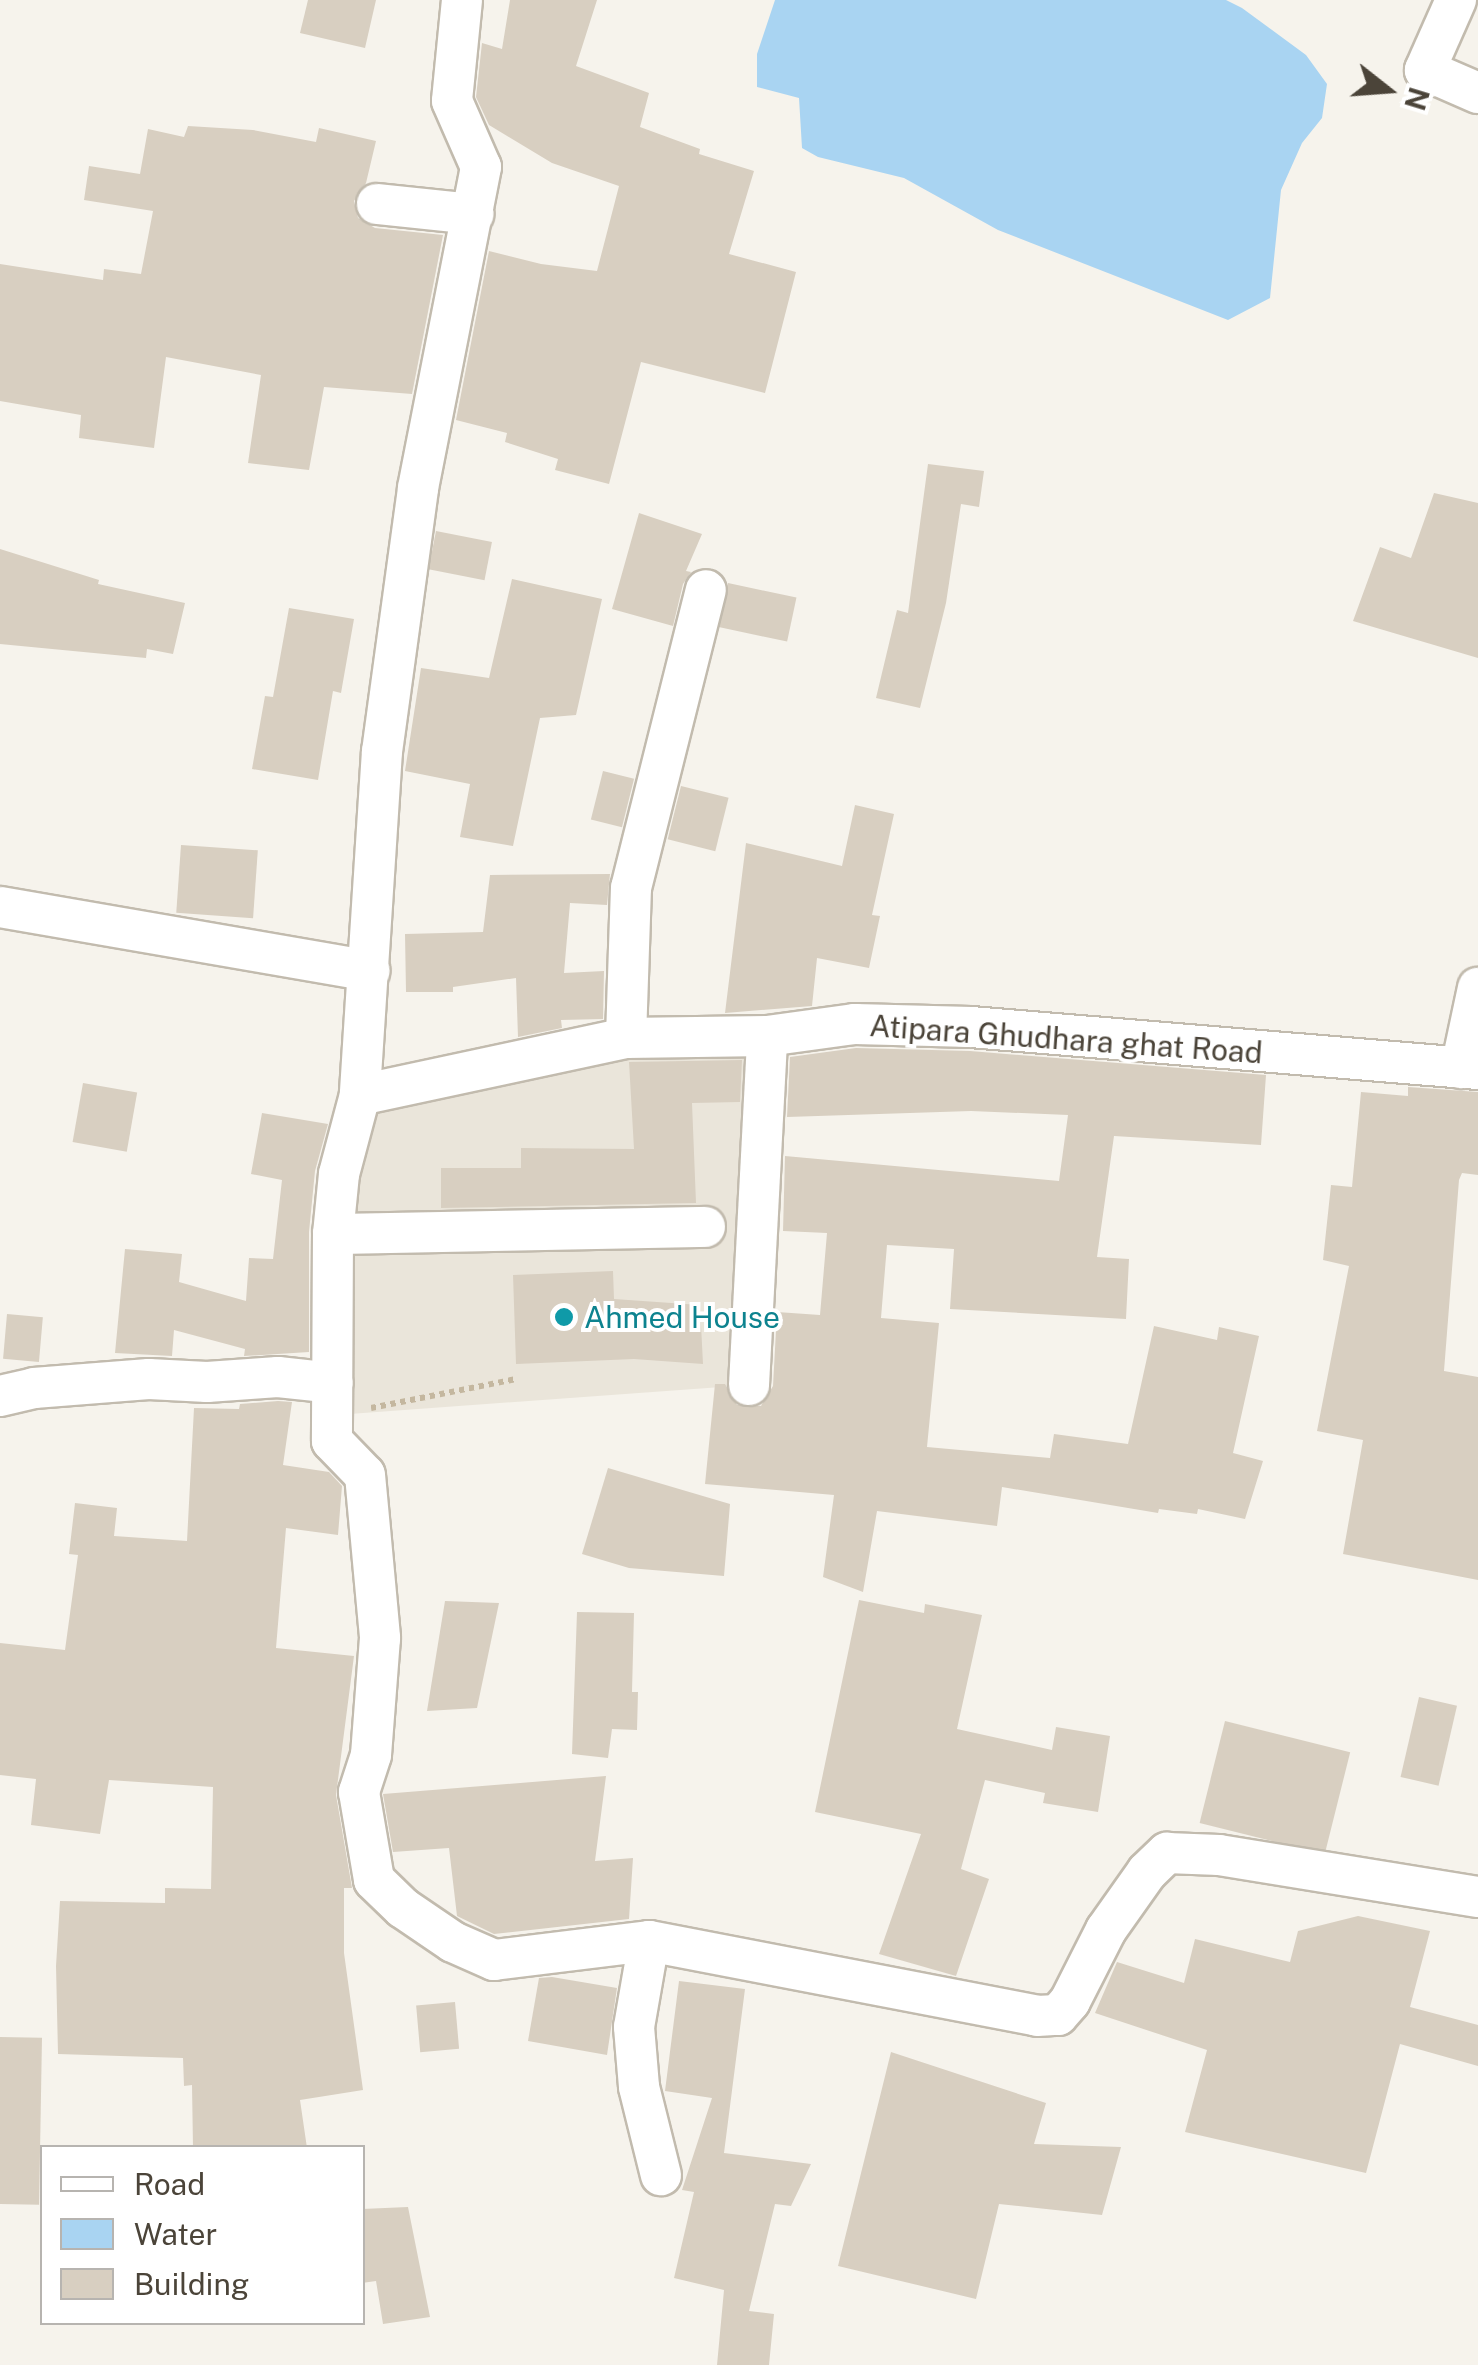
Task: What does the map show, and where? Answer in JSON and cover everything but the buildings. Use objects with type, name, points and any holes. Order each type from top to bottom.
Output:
[{"type":"street","points":[[462,0],[452,101],[481,167],[418,489],[382,750],[360,1095],[339,1174],[332,1234],[343,1397],[332,1441],[365,1475],[380,1638],[371,1755],[360,1792],[374,1880],[403,1908],[453,1942],[494,1960],[649,1941],[1037,2016],[1058,2014],[1070,2001],[1106,1930],[1147,1872],[1166,1853],[1220,1855],[1478,1897]]},
{"type":"street","points":[[1456,0],[1425,70],[1478,93]]},
{"type":"street","points":[[377,204],[473,214]]},
{"type":"street","points":[[626,1038],[631,888],[706,590]]},
{"type":"street","points":[[0,907],[369,970]]},
{"type":"street","points":[[1470,1069],[1478,988]]},
{"type":"street","name":"Atipara Ghudhara ghat Road","points":[[360,1095],[626,1038],[767,1036],[855,1024],[971,1027],[1470,1069]]},
{"type":"street","points":[[749,1385],[767,1036]]},
{"type":"street","points":[[332,1234],[704,1227]]},
{"type":"street","points":[[0,1396],[34,1388],[149,1379],[207,1382],[278,1376],[343,1397]]},
{"type":"street","points":[[649,1941],[634,2027],[639,2088],[660,2174]]},
{"type":"path","points":[[343,1397],[516,1379]]},
{"type":"shaded area","points":[[767,1036],[749,1385],[336,1415],[364,1101],[511,1060]]},
{"type":"water","points":[[775,0],[1226,0],[1242,8],[1306,55],[1327,84],[1322,118],[1302,143],[1281,190],[1270,298],[1228,320],[998,230],[904,178],[818,157],[802,148],[799,98],[757,87],[757,54]]},
{"type":"place","name":"Ahmed House","points":[[564,1317]]}]
